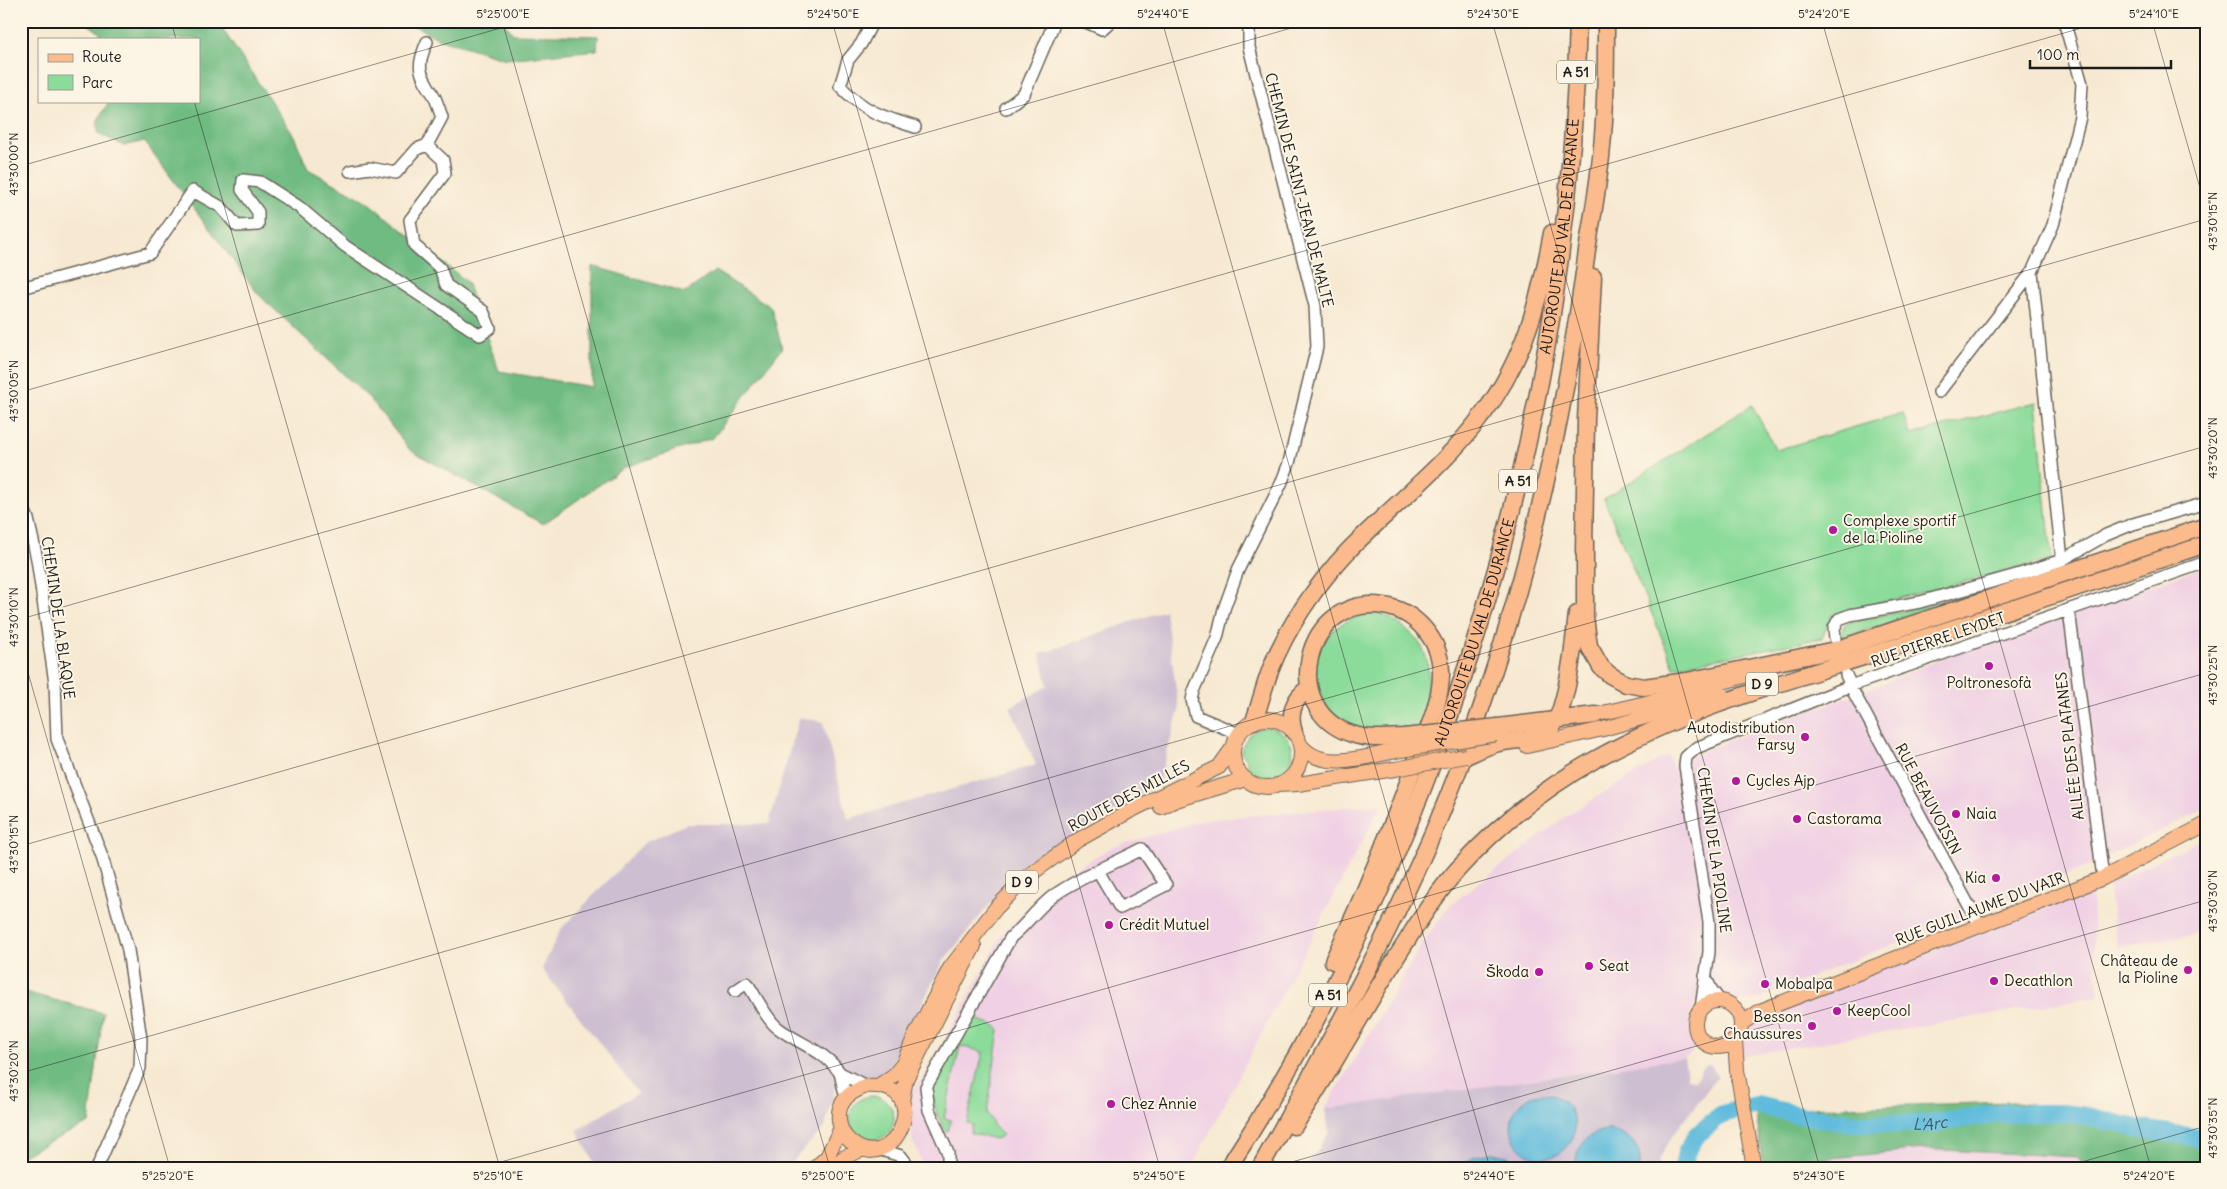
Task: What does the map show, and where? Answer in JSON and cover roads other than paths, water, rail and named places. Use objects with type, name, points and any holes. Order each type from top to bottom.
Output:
[{"type":"highway","name":"AUTOROUTE DU VAL DE DURANCE","points":[[1231,1163],[1299,1050],[1363,926],[1407,826],[1470,657],[1502,544],[1531,426],[1556,280],[1564,227],[1573,122],[1578,21]]},
{"type":"highway","name":"AUTOROUTE DU VAL DE DURANCE","points":[[1260,1168],[1364,978],[1427,846],[1457,772],[1494,666],[1526,560],[1552,454],[1574,339],[1600,172],[1605,103],[1606,21]]},
{"type":"highway","points":[[1254,721],[1271,669],[1283,643],[1308,602],[1347,553],[1446,458],[1467,435],[1484,414],[1511,370],[1523,346],[1539,298],[1573,122]]},
{"type":"highway","points":[[1600,172],[1588,374],[1584,541],[1586,634],[1594,656],[1601,667],[1610,675],[1626,684],[1634,687],[1659,686],[1835,644]]},
{"type":"highway","name":"D 9","points":[[1835,644],[2206,526]]},
{"type":"highway","points":[[1555,722],[1565,693],[1572,651],[1584,541]]},
{"type":"highway","name":"D 9","points":[[1976,621],[2206,544]]},
{"type":"highway","points":[[1231,1163],[1316,998],[1374,867],[1430,724],[1441,682],[1440,661],[1434,644],[1425,629],[1406,612],[1379,605],[1361,607],[1337,615],[1320,632],[1309,659],[1307,674],[1309,688],[1321,712],[1343,731],[1353,735],[1403,743],[1496,739]]},
{"type":"highway","points":[[1266,1168],[1321,1086],[1391,966],[1436,897],[1475,852],[1510,819],[1543,793],[1596,758],[1669,724],[1731,700],[1976,621]]},
{"type":"highway","points":[[1297,738],[1291,720],[1293,707],[1299,696],[1309,688]]},
{"type":"highway","points":[[1466,756],[1496,739],[1555,722],[1595,714]]},
{"type":"main road","name":"D 9","points":[[1496,739],[1547,742],[1602,729],[1976,621]]},
{"type":"main road","name":"D 9","points":[[1595,714],[1675,696],[1835,644]]},
{"type":"main road","points":[[1403,743],[1330,761],[1316,758],[1286,725],[1276,720],[1265,719],[1254,721],[1236,740],[1235,764],[1246,779],[1255,784],[1266,786],[1298,784],[1466,756]]},
{"type":"main road","points":[[1277,785],[1294,774],[1298,764],[1297,738]]},
{"type":"main road","name":"ROUTE DES MILLES","points":[[876,1086],[894,1075],[903,1064],[914,1038],[950,968],[996,908],[1028,876],[1078,840],[1130,811],[1219,767],[1236,740]]},
{"type":"main road","name":"ROUTE DES MILLES","points":[[902,1101],[906,1079],[973,948],[1003,909],[1034,881],[1086,844],[1176,800],[1246,779]]},
{"type":"main road","name":"RUE GUILLAUME DU VAIR","points":[[1741,1024],[1760,1011],[2102,878],[2206,824]]},
{"type":"main road","points":[[1737,1072],[1727,1056],[1718,1048],[1705,1044],[1697,1036],[1694,1021],[1701,1008],[1706,1004],[1720,1001],[1735,1008],[1741,1024],[1735,1040],[1737,1072],[1754,1168]]},
{"type":"main road","name":"RUE GUILLAUME DU VAIR","points":[[1735,1008],[1760,1011]]},
{"type":"main road","points":[[1718,1048],[1724,1047],[1735,1040]]},
{"type":"main road","points":[[815,1168],[827,1157],[840,1130],[839,1112],[846,1098],[853,1092],[876,1086],[894,1093],[902,1101],[904,1117],[900,1133],[890,1144],[878,1149],[863,1149],[843,1158],[833,1168]]},
{"type":"main road","points":[[840,1130],[850,1141],[863,1149]]},
{"type":"street","points":[[873,21],[861,44],[848,60],[840,86],[856,103],[882,117],[915,127]]},
{"type":"street","points":[[1006,108],[1024,94],[1054,21]]},
{"type":"street","points":[[1084,21],[1102,30],[1111,21]]},
{"type":"street","name":"CHEMIN DE SAINT-JEAN DE MALTE","points":[[1236,740],[1196,716],[1192,700],[1217,638],[1224,609],[1238,570],[1281,484],[1289,463],[1317,348],[1315,306],[1249,47],[1249,21]]},
{"type":"street","points":[[1939,392],[2032,272],[2053,225],[2080,116],[2082,84],[2064,21]]},
{"type":"street","points":[[350,171],[370,168],[396,173],[418,148],[427,145],[442,117],[434,96],[422,79],[419,58],[427,42]]},
{"type":"street","points":[[21,288],[150,252],[193,191],[221,207],[237,226],[258,225],[258,212],[242,190],[243,180],[260,182],[299,207],[345,246],[480,335],[490,328],[483,311],[446,285],[440,268],[414,244],[410,220],[445,173],[443,160],[427,145]]},
{"type":"street","points":[[2032,272],[2062,560]]},
{"type":"street","name":"CHEMIN DE LA BLAQUE","points":[[21,502],[28,519],[37,559],[55,683],[57,739],[102,856],[128,950],[141,1039],[140,1068],[97,1168]]},
{"type":"street","points":[[1835,644],[1834,628],[1838,620],[1850,615],[1920,602],[2062,560],[2106,536],[2133,524],[2206,503]]},
{"type":"street","name":"RUE PIERRE LEYDET","points":[[1686,757],[1696,748],[1850,686],[2206,562]]},
{"type":"street","name":"ALLÉE DES PLATANES","points":[[2069,610],[2102,878]]},
{"type":"street","name":"RUE BEAUVOISIN","points":[[1846,674],[1850,686],[1980,926]]},
{"type":"street","name":"CHEMIN DE LA PIOLINE","points":[[1686,757],[1685,766],[1709,922],[1709,952],[1701,1008]]},
{"type":"street","points":[[948,1168],[948,1153],[929,1110],[926,1087],[1010,937],[1020,931],[1057,892],[1098,871],[1142,849],[1166,885],[1120,908],[1098,871]]},
{"type":"street","points":[[1705,976],[1711,989],[1720,1001]]},
{"type":"street","points":[[736,991],[748,983],[775,1026],[832,1061],[840,1073],[846,1098]]},
{"type":"street","points":[[840,1073],[876,1086]]},
{"type":"street","points":[[900,1133],[901,1156],[910,1168]]},
{"type":"street","points":[[878,1149],[901,1156]]},
{"type":"water","points":[[1537,1094],[1549,1094],[1566,1103],[1573,1114],[1575,1126],[1573,1138],[1566,1149],[1549,1158],[1537,1158],[1525,1153],[1516,1144],[1511,1132],[1511,1120],[1516,1108],[1525,1099]]},
{"type":"water","points":[[1608,1130],[1622,1134],[1633,1142],[1639,1153],[1640,1168],[1576,1168],[1577,1153],[1584,1142],[1594,1134]]},
{"type":"water","points":[[1493,1153],[1510,1157],[1524,1168],[1460,1168],[1475,1156]]},
{"type":"waterway","name":"L'Arc","points":[[1683,1168],[1686,1153],[1697,1135],[1722,1114],[1757,1105],[1809,1117],[1853,1123],[1930,1124],[1999,1113],[2061,1113],[2087,1116],[2142,1129],[2206,1139]]},
{"type":"place","name":"Complexe sportif de la Pioline","points":[[1833,530]]},
{"type":"place","name":"Poltronesofà","points":[[1989,666]]},
{"type":"place","name":"Autodistribution Farsy","points":[[1805,737]]},
{"type":"place","name":"Cycles Ajp","points":[[1736,781]]},
{"type":"place","name":"Naia","points":[[1956,814]]},
{"type":"place","name":"Castorama","points":[[1797,819]]},
{"type":"place","name":"Kia","points":[[1996,878]]},
{"type":"place","name":"Crédit Mutuel","points":[[1109,925]]},
{"type":"place","name":"Seat","points":[[1589,966]]},
{"type":"place","name":"Château de la Pioline","points":[[2188,970]]},
{"type":"place","name":"Škoda","points":[[1539,972]]},
{"type":"place","name":"Decathlon","points":[[1994,981]]},
{"type":"place","name":"Mobalpa","points":[[1765,984]]},
{"type":"place","name":"KeepCool","points":[[1837,1011]]},
{"type":"place","name":"Besson Chaussures","points":[[1812,1026]]},
{"type":"place","name":"Chez Annie","points":[[1111,1104]]}]
